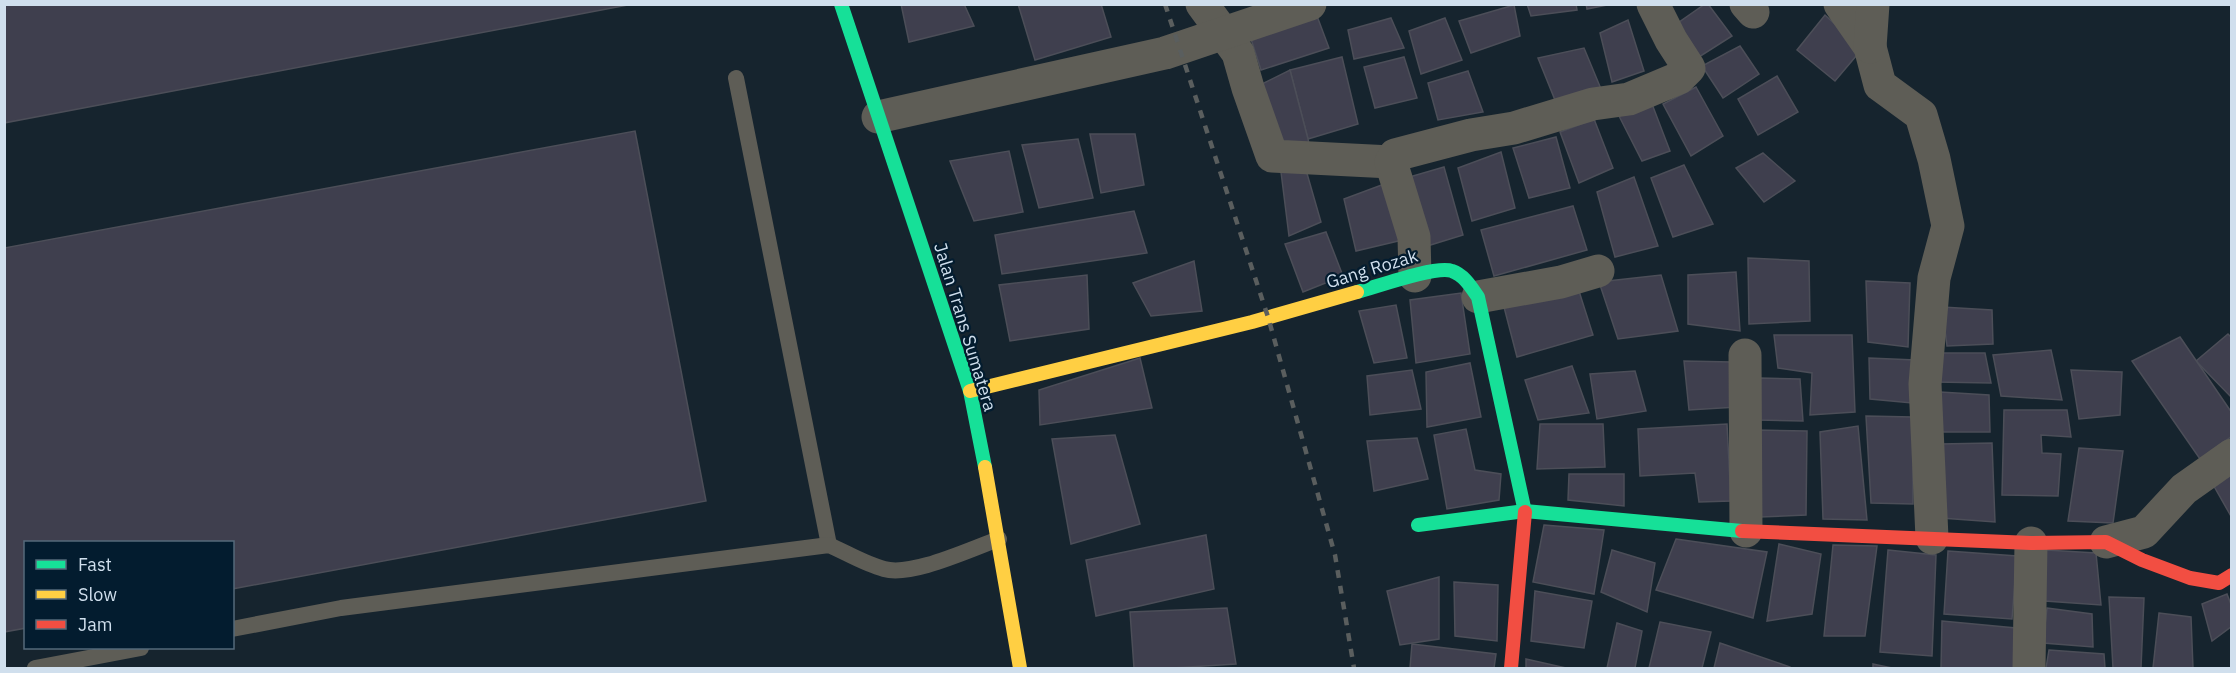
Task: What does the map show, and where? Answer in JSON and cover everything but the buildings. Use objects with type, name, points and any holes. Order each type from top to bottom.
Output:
[{"type":"main road","name":"Jalan Trans Sumatera","points":[[841,4],[970,391],[999,539],[1020,669]]},
{"type":"main road","name":"Gang Rozak","points":[[970,391],[1252,322],[1436,268],[1447,269],[1466,278],[1478,297],[1525,512],[1511,669]]},
{"type":"main road","points":[[1418,525],[1525,512],[1746,531],[2031,543],[2106,542],[2142,561],[2190,578],[2219,583],[2232,575]]},
{"type":"street","points":[[1202,4],[1239,53],[1248,88],[1272,156],[1391,162]]},
{"type":"street","points":[[878,117],[1165,53],[1310,4]]},
{"type":"street","points":[[1415,276],[1414,237],[1391,162],[1395,155],[1471,135],[1514,128],[1593,104],[1629,99],[1679,78],[1689,68],[1671,40],[1653,4]]},
{"type":"street","points":[[1840,4],[1870,47]]},
{"type":"street","points":[[1873,4],[1870,47],[1880,85],[1921,115],[1934,159],[1948,226],[1934,278],[1925,384],[1932,538]]},
{"type":"street","points":[[1478,297],[1561,282],[1598,271]]},
{"type":"street","points":[[1745,355],[1746,531]]},
{"type":"street","points":[[2106,542],[2144,532],[2184,489],[2232,454]]},
{"type":"street","points":[[2029,669],[2031,543]]},
{"type":"lane","points":[[736,78],[829,545]]},
{"type":"lane","points":[[234,629],[341,608],[829,545],[885,569],[900,571],[916,568],[999,539]]},
{"type":"lane","points":[[35,669],[136,649]]},
{"type":"railway","points":[[1165,4],[1268,317],[1335,555],[1354,668]]},
{"type":"traffic: fast","points":[[841,4],[970,391],[985,467]]},
{"type":"traffic: fast","points":[[1357,292],[1406,277],[1444,270],[1456,273],[1470,285],[1478,297],[1525,512]]},
{"type":"traffic: fast","points":[[1418,525],[1525,511],[1742,531]]},
{"type":"traffic: slow","points":[[970,391],[1252,322],[1357,292]]},
{"type":"traffic: slow","points":[[985,467],[1020,668]]},
{"type":"traffic: jam","points":[[1511,668],[1525,512]]},
{"type":"traffic: jam","points":[[1742,531],[2031,543],[2106,542],[2142,560],[2190,578],[2219,583],[2232,575]]}]
